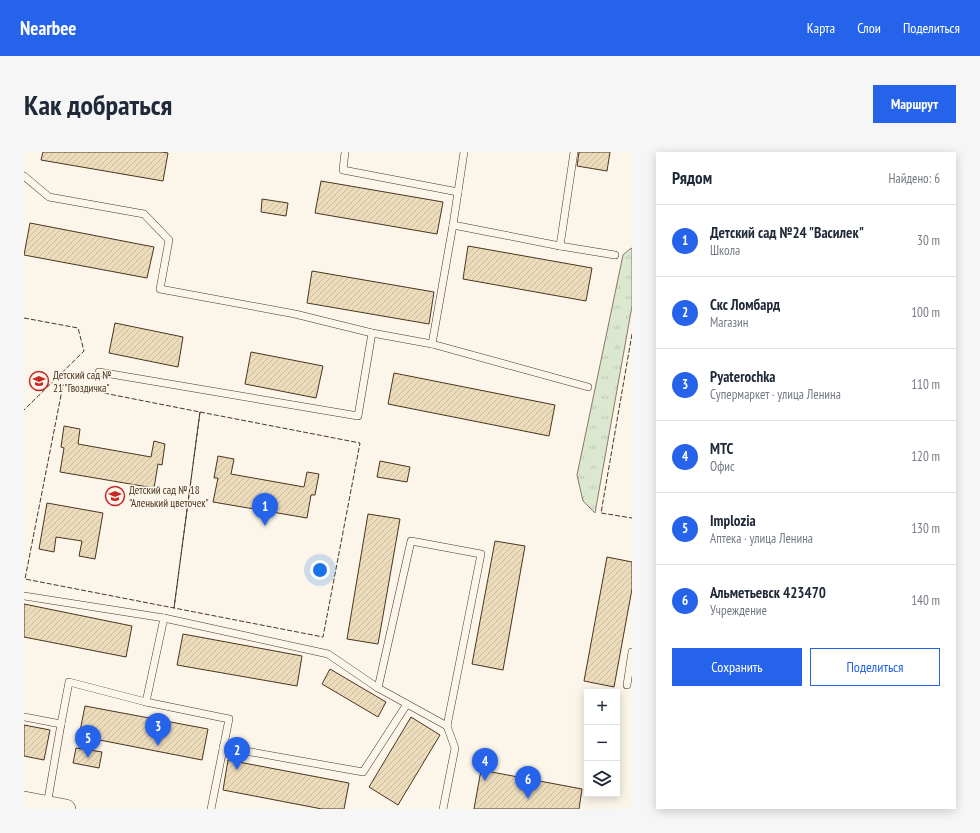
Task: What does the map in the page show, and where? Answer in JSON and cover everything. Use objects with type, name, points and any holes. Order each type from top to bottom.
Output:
[{"type":"main road","points":[[24,801],[66,809]]},
{"type":"lane","points":[[345,152],[342,170],[458,192]]},
{"type":"lane","points":[[432,344],[464,152]]},
{"type":"lane","points":[[560,246],[574,152]]},
{"type":"lane","points":[[24,176],[49,197],[144,214],[169,240],[160,290],[295,314],[372,333],[432,344],[588,386]]},
{"type":"lane","points":[[453,225],[560,246],[616,255]]},
{"type":"lane","points":[[98,372],[358,416],[372,333]]},
{"type":"lane","points":[[378,688],[411,542],[481,554],[447,726],[456,748],[443,809]]},
{"type":"lane","points":[[24,596],[164,618],[328,654],[378,688],[447,726]]},
{"type":"lane","points":[[146,702],[164,618]]},
{"type":"lane","points":[[627,685],[632,652]]},
{"type":"lane","points":[[47,805],[69,682],[146,702],[229,719],[211,809]]},
{"type":"lane","points":[[223,747],[363,772],[407,704]]},
{"type":"lane","points":[[24,717],[61,724]]},
{"type":"green space","points":[[632,248],[632,306],[595,513],[583,501],[577,475],[623,255]]},
{"type":"building","points":[[43,152],[168,153],[163,181],[41,160]]},
{"type":"building","points":[[579,152],[610,152],[607,171],[577,166]]},
{"type":"building","points":[[321,181],[443,202],[437,234],[315,213]]},
{"type":"building","points":[[262,199],[288,203],[286,216],[261,212]]},
{"type":"building","points":[[30,223],[154,247],[147,278],[24,255]]},
{"type":"building","points":[[468,246],[592,268],[586,301],[463,279]]},
{"type":"building","points":[[312,271],[434,292],[429,324],[307,303]]},
{"type":"building","points":[[115,323],[183,337],[178,367],[109,353]]},
{"type":"building","points":[[251,352],[323,366],[316,398],[245,384]]},
{"type":"building","points":[[394,373],[555,405],[549,436],[388,404]]},
{"type":"building","points":[[64,426],[80,429],[78,444],[151,457],[154,441],[165,444],[162,465],[158,464],[154,488],[60,472],[64,448],[61,447]]},
{"type":"building","points":[[218,456],[234,459],[231,474],[304,487],[307,472],[319,474],[315,495],[311,495],[307,518],[213,502],[218,478],[214,478]]},
{"type":"building","points":[[380,461],[410,467],[407,482],[377,477]]},
{"type":"building","points":[[47,503],[103,513],[95,559],[79,556],[82,541],[56,537],[54,552],[39,549]]},
{"type":"building","points":[[368,514],[400,519],[378,644],[347,639]]},
{"type":"building","points":[[495,541],[525,546],[503,670],[472,664]]},
{"type":"building","points":[[607,557],[632,562],[632,589],[614,687],[584,681]]},
{"type":"building","points":[[24,604],[132,626],[126,657],[24,637]]},
{"type":"building","points":[[183,634],[302,656],[297,686],[177,665]]},
{"type":"building","points":[[330,669],[386,702],[378,717],[322,684]]},
{"type":"building","points":[[85,706],[208,729],[202,760],[79,736]]},
{"type":"building","points":[[411,717],[440,735],[398,805],[369,787]]},
{"type":"building","points":[[24,725],[50,730],[44,760],[24,756]]},
{"type":"building","points":[[76,748],[102,752],[99,768],[73,763]]},
{"type":"building","points":[[228,760],[349,783],[344,809],[322,809],[223,790]]},
{"type":"building","points":[[481,770],[582,789],[579,809],[474,809]]},
{"type":"fence","points":[[24,318],[78,328],[84,351],[24,410]]},
{"type":"fence","points":[[632,334],[601,513],[632,518]]},
{"type":"fence","points":[[63,385],[200,412],[174,608],[25,579],[63,385]]},
{"type":"fence","points":[[200,412],[360,443],[323,637],[174,608],[200,412]]},
{"type":"place","name":"Детский сад № 21 \"Гвоздичка\"","points":[[39,381]]},
{"type":"place","name":"Детский сад № 18 \"Аленький цветочек\"","points":[[115,496]]},
{"type":"place","name":"Детский сад №24 \"Василек\"","points":[[265,526]]},
{"type":"place","name":"Pyaterochka","points":[[158,746]]},
{"type":"place","name":"Implozia","points":[[88,758]]},
{"type":"place","name":"Скс Ломбард","points":[[237,770]]},
{"type":"place","name":"МТС","points":[[485,781]]},
{"type":"place","name":"Альметьевск 423470","points":[[528,799]]}]
